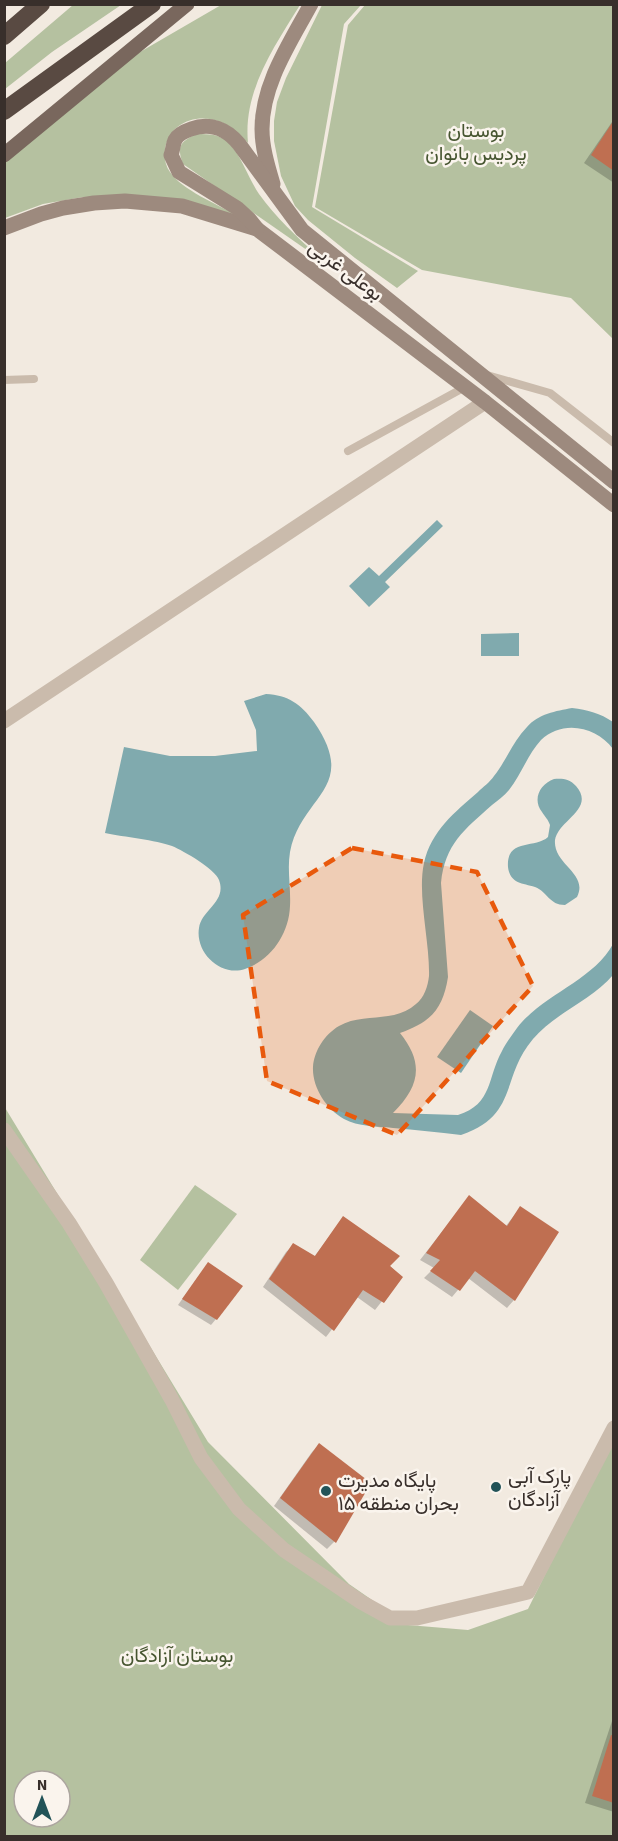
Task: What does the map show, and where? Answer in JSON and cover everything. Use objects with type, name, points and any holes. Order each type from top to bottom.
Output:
[{"type":"highway","points":[[4,36],[41,4]]},
{"type":"highway","points":[[4,111],[152,4]]},
{"type":"main road","points":[[4,155],[187,4]]},
{"type":"main road","name":"بوعلی غربی","points":[[311,4],[278,67],[264,105],[263,143],[276,196],[302,230],[614,482]]},
{"type":"main road","points":[[257,229],[237,208],[179,172],[171,155],[176,139],[184,132],[204,126],[228,133],[239,144],[276,196]]},
{"type":"main road","name":"بوعلی غربی","points":[[4,228],[63,208],[125,201],[182,206],[257,229],[485,402],[614,506]]},
{"type":"street","points":[[4,721],[485,402]]},
{"type":"street","points":[[4,1130],[69,1223],[106,1283],[172,1400],[201,1458],[239,1509],[284,1550],[361,1602],[390,1618],[417,1618],[528,1592],[614,1428]]},
{"type":"lane","points":[[477,372],[550,393],[614,443]]},
{"type":"lane","points":[[4,380],[34,379]]},
{"type":"lane","points":[[348,451],[465,387]]},
{"type":"highlighted area","points":[[352,848],[477,872],[533,986],[397,1135],[267,1081],[243,915]]},
{"type":"green space","points":[[73,5],[121,5],[52,52],[5,89],[5,63]]},
{"type":"green space","points":[[221,5],[300,5],[271,53],[255,88],[250,105],[248,143],[223,123],[195,119],[179,126],[173,132],[165,149],[166,164],[176,179],[191,191],[236,215],[83,197],[43,204],[5,218],[5,162],[128,59]]},
{"type":"green space","points":[[322,5],[361,5],[344,24],[312,207],[418,271],[397,288],[308,220],[295,206],[281,176],[274,141],[277,102],[286,78]]},
{"type":"green space","name":"بوستان پردیس بانوان","points":[[365,5],[613,5],[613,339],[571,298],[422,270],[315,207],[348,25]]},
{"type":"green space","points":[[197,134],[210,134],[228,142],[266,204],[327,264],[183,164],[180,153],[181,145]]},
{"type":"green space","name":"بوستان آزادگان","points":[[4,1106],[208,1442],[349,1584],[408,1625],[468,1630],[528,1609],[613,1437],[613,1836],[5,1836]]},
{"type":"green space","points":[[195,1185],[237,1214],[178,1290],[140,1260]]},
{"type":"water","points":[[437,520],[443,526],[385,582],[390,587],[369,607],[349,586],[369,567],[379,576]]},
{"type":"water","points":[[519,633],[519,656],[481,656],[481,634]]},
{"type":"water","points":[[266,694],[281,696],[293,702],[314,722],[327,744],[331,763],[330,778],[296,833],[290,852],[290,906],[282,936],[277,945],[263,959],[245,969],[236,971],[218,966],[205,954],[201,946],[199,928],[201,921],[217,900],[221,888],[219,880],[212,871],[172,846],[105,833],[124,747],[170,756],[215,756],[257,751],[256,730],[244,701]]},
{"type":"water","points":[[572,708],[594,712],[613,722],[613,749],[598,735],[579,728],[559,729],[550,733],[536,746],[509,790],[465,830],[452,848],[443,869],[441,883],[448,977],[446,988],[434,1013],[420,1024],[400,1033],[413,1055],[416,1075],[409,1094],[393,1113],[458,1115],[469,1110],[483,1097],[497,1061],[517,1028],[540,1006],[594,968],[613,944],[613,975],[595,992],[552,1022],[533,1039],[516,1068],[501,1106],[479,1127],[461,1135],[368,1126],[344,1119],[337,1115],[321,1097],[313,1075],[316,1055],[325,1038],[334,1029],[358,1019],[398,1014],[416,1004],[427,988],[428,948],[422,876],[432,841],[445,823],[492,778],[518,738],[531,723],[548,714]]},
{"type":"water","points":[[554,779],[571,782],[581,794],[582,801],[579,808],[562,826],[555,840],[559,856],[578,881],[577,897],[565,905],[555,903],[535,887],[514,880],[508,867],[509,858],[516,848],[542,841],[548,837],[550,825],[539,807],[538,797],[541,788]]},
{"type":"water","points":[[470,1010],[493,1026],[461,1073],[437,1057]]},
{"type":"building","points":[[614,120],[614,171],[591,155]]},
{"type":"building","points":[[469,1195],[507,1226],[520,1206],[559,1232],[515,1301],[475,1271],[460,1291],[430,1271],[440,1260],[426,1253]]},
{"type":"building","points":[[343,1216],[400,1256],[390,1266],[403,1277],[384,1303],[363,1290],[334,1331],[269,1279],[293,1243],[315,1256]]},
{"type":"building","points":[[208,1262],[243,1286],[217,1320],[182,1299]]},
{"type":"building","name":"پایگاه مدیرت بحران منطقه ۱۵","points":[[319,1443],[371,1483],[336,1543],[280,1498]]},
{"type":"building","points":[[611,1735],[614,1736],[614,1803],[592,1796]]},
{"type":"place","name":"پارک آبی آزادگان","points":[[496,1487]]},
{"type":"place","name":"پایگاه مدیرت بحران منطقه ۱۵","points":[[326,1491]]}]
